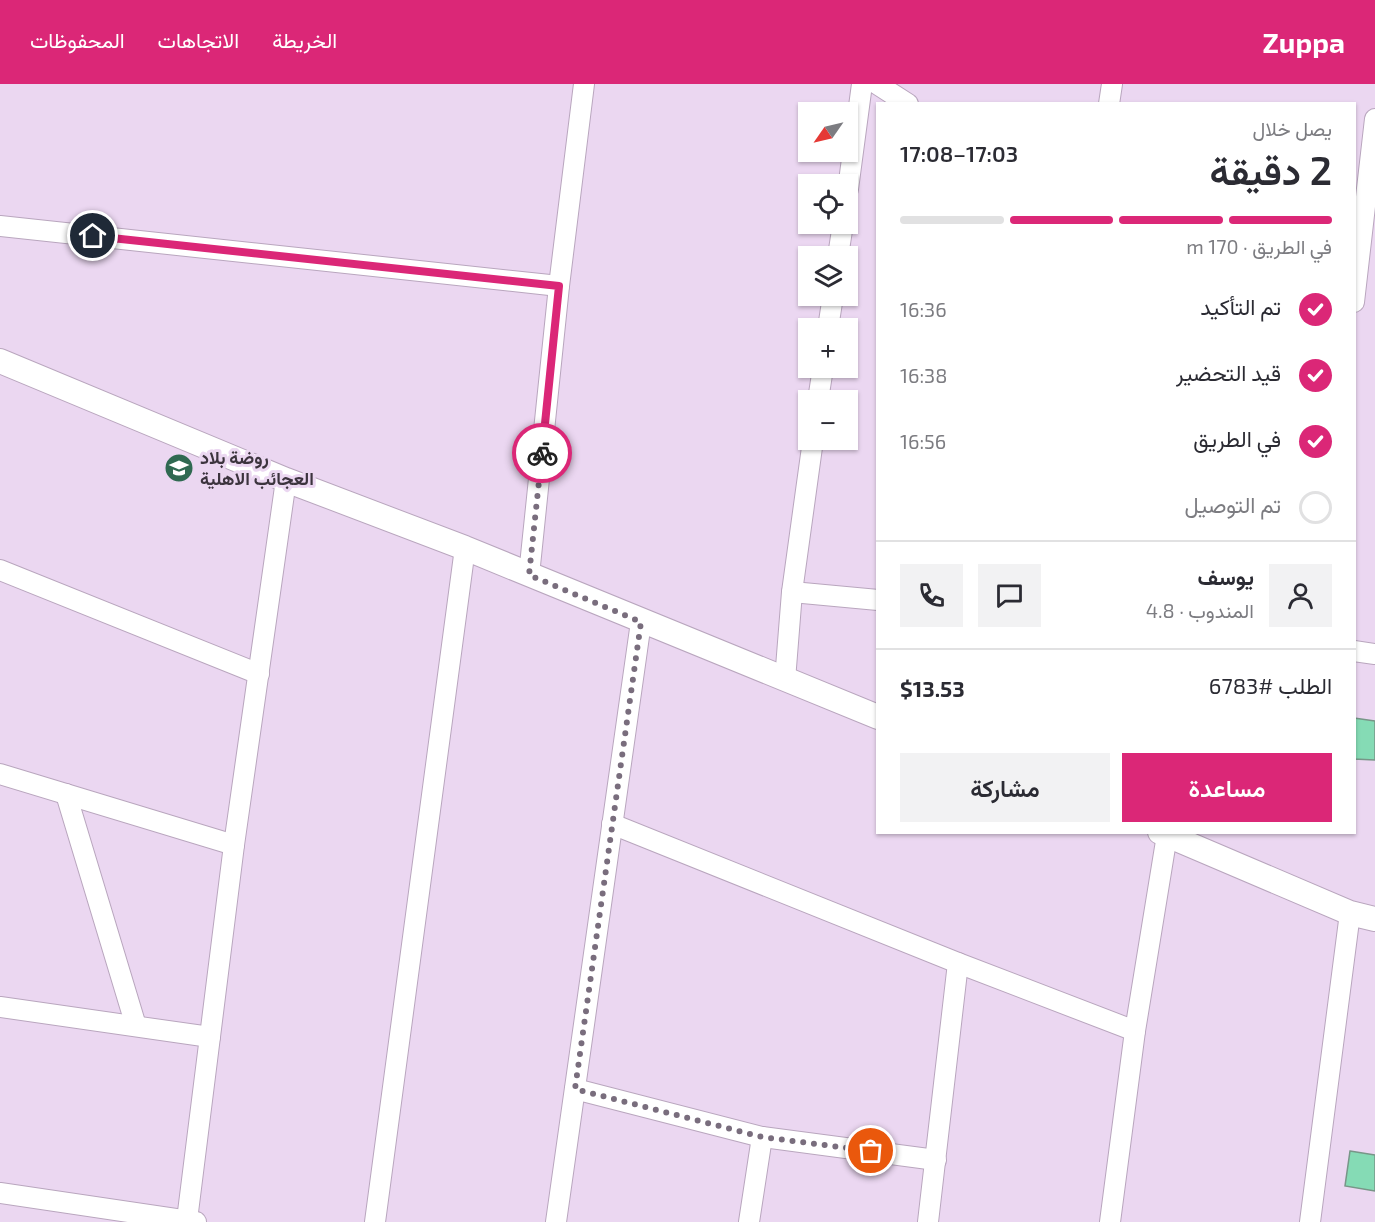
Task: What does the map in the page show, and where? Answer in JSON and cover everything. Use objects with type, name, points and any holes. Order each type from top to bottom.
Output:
[{"type":"street","points":[[529,575],[559,286],[584,84]]},
{"type":"street","points":[[850,174],[862,84]]},
{"type":"street","points":[[878,84],[905,102]]},
{"type":"street","points":[[1109,102],[1112,84]]},
{"type":"street","points":[[1356,284],[1375,118]]},
{"type":"street","points":[[0,226],[559,286]]},
{"type":"street","points":[[0,361],[286,480],[465,548],[641,622],[876,716]]},
{"type":"street","points":[[785,680],[792,592],[812,450]]},
{"type":"street","points":[[0,1193],[191,1221],[210,1037],[234,845],[286,480]]},
{"type":"street","points":[[375,1222],[465,548]]},
{"type":"street","points":[[0,570],[259,674]]},
{"type":"street","points":[[792,592],[876,600]]},
{"type":"street","points":[[556,1222],[641,622]]},
{"type":"street","points":[[1356,651],[1375,654]]},
{"type":"street","points":[[0,774],[234,845]]},
{"type":"street","points":[[66,794],[136,1026]]},
{"type":"street","points":[[612,824],[958,963],[1135,1030]]},
{"type":"street","points":[[1110,1222],[1164,834],[1350,913],[1375,919]]},
{"type":"street","points":[[1310,1222],[1350,913]]},
{"type":"street","points":[[928,1222],[958,963]]},
{"type":"street","points":[[0,1007],[210,1037]]},
{"type":"street","points":[[575,1089],[762,1137],[936,1160]]},
{"type":"street","points":[[749,1222],[762,1137]]},
{"type":"building","points":[[1356,718],[1375,721],[1375,760],[1356,759]]},
{"type":"building","points":[[1350,1151],[1375,1155],[1375,1191],[1345,1186]]},
{"type":"way so far","points":[[542,453],[529,575],[641,622],[575,1089],[762,1137],[871,1151]]},
{"type":"place","name":"روضة بلاد العجائب الاهلية","points":[[179,468]]},
{"type":"route","points":[[93,236],[559,286],[542,453]]}]
